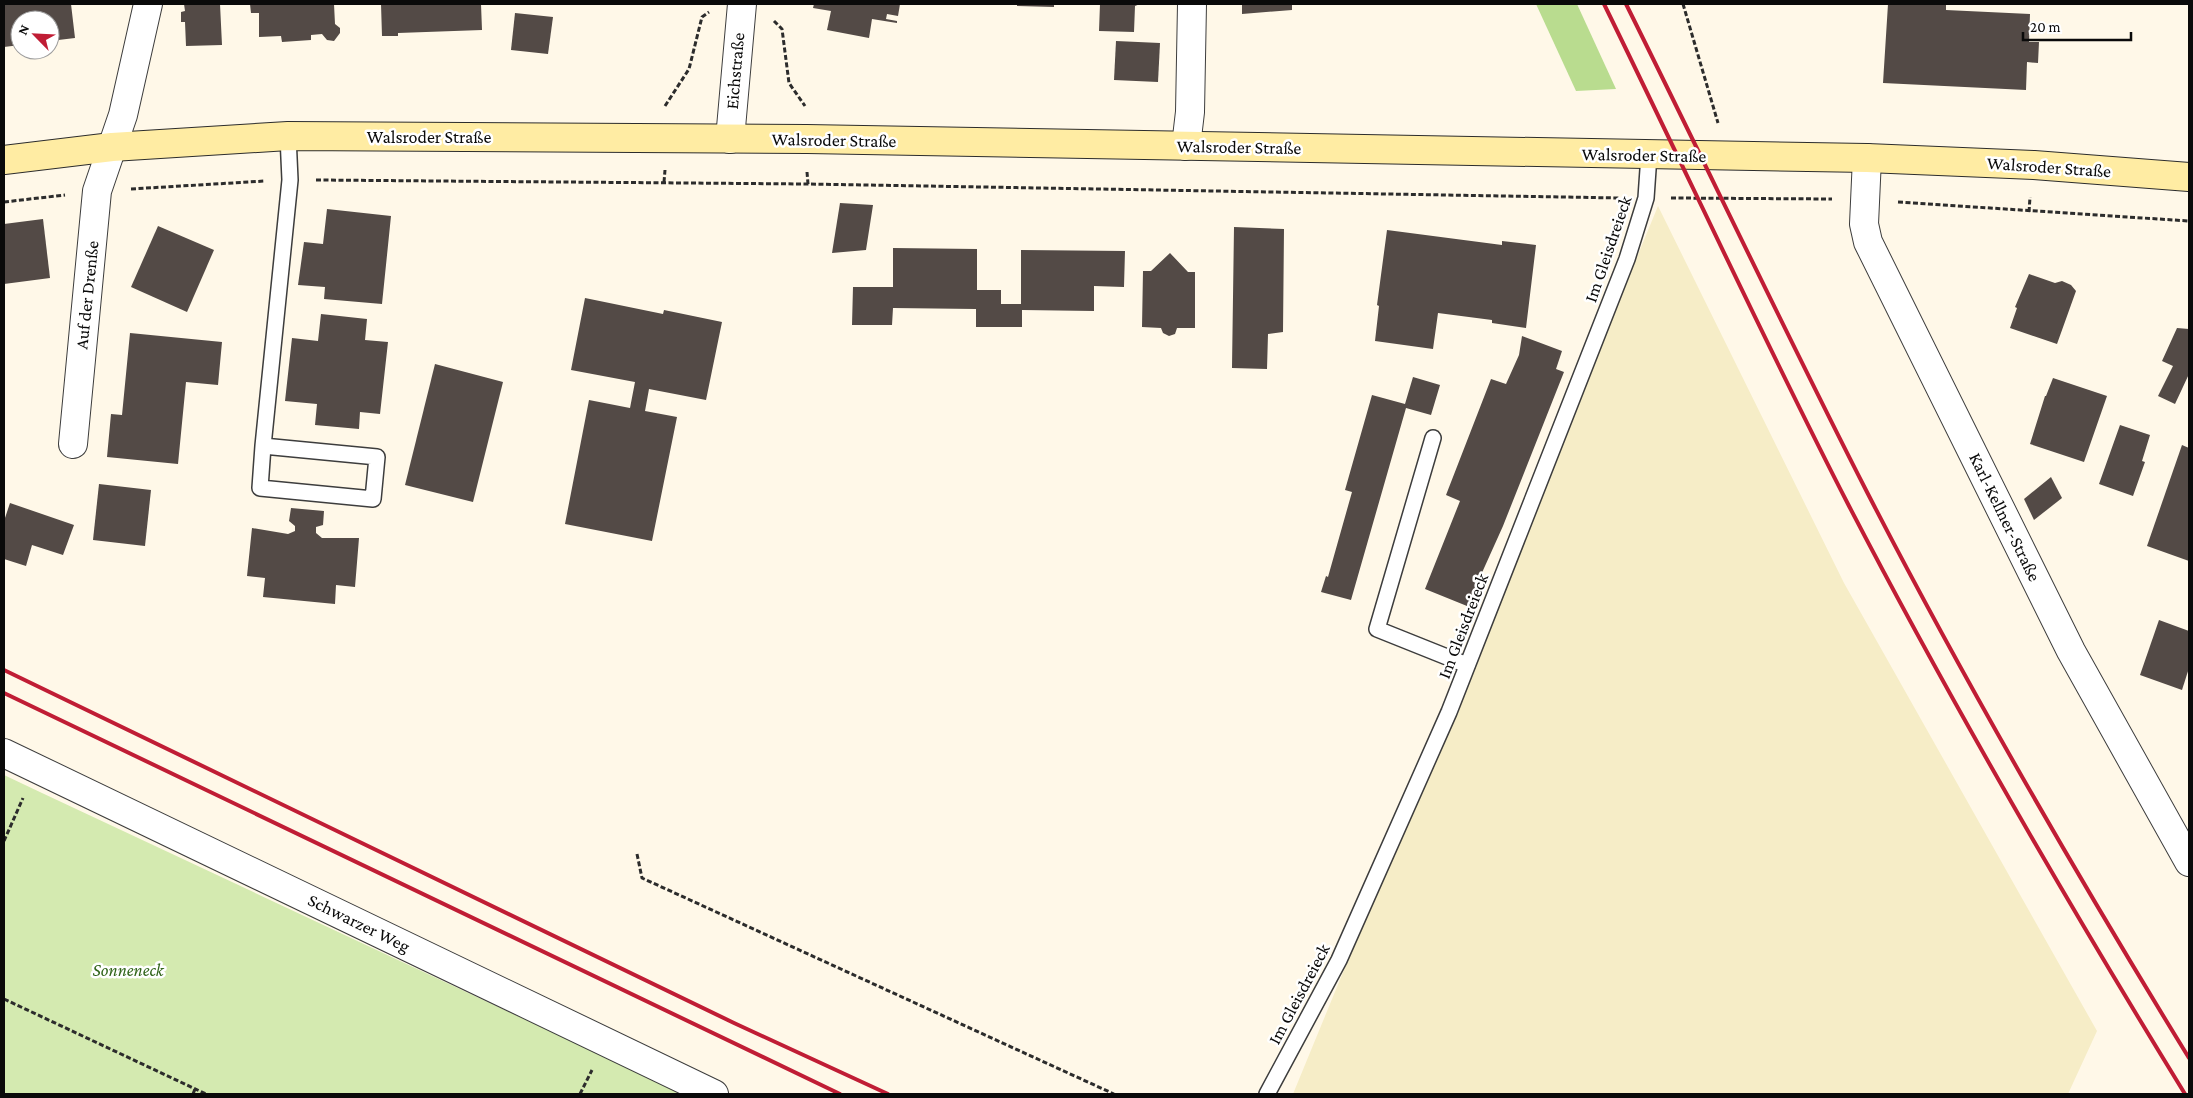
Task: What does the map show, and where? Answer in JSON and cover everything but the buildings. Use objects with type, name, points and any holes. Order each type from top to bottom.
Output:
[{"type":"street","name":"Auf der Drenße","points":[[73,444],[98,191],[123,115],[148,4]]},
{"type":"street","name":"Eichstraße","points":[[730,139],[742,4]]},
{"type":"street","points":[[1186,146],[1190,112],[1192,4]]},
{"type":"street","name":"Walsroder Straße","points":[[4,160],[112,148],[288,136],[730,139],[1867,158],[2034,165],[2189,177]]},
{"type":"street","name":"Karl-Kellner-Straße","points":[[1867,158],[1864,224],[1868,242],[2071,651],[2189,862]]},
{"type":"street","name":"Schwarzer Weg","points":[[4,753],[714,1094]]},
{"type":"lane","points":[[263,446],[377,457],[373,499],[260,488],[263,446],[290,180],[288,136]]},
{"type":"lane","name":"Im Gleisdreieck","points":[[1267,1094],[1339,960],[1449,712],[1627,259],[1646,198],[1649,155]]},
{"type":"lane","points":[[1434,438],[1377,629],[1467,665]]},
{"type":"path","points":[[1683,4],[1718,124],[1720,156]]},
{"type":"path","points":[[665,106],[689,70],[702,17],[715,8]]},
{"type":"path","points":[[769,16],[782,29],[789,83],[805,106]]},
{"type":"path","points":[[4,202],[98,191],[290,180],[808,184],[1646,198],[1866,199],[2029,212],[2189,221]]},
{"type":"path","points":[[4,841],[37,768]]},
{"type":"path","points":[[637,854],[642,878],[1114,1094]]},
{"type":"path","points":[[4,999],[206,1094]]},
{"type":"path","points":[[192,1094],[195,1089]]},
{"type":"shaded area","points":[[1658,206],[1844,583],[2097,1031],[2068,1094],[1293,1094]]},
{"type":"green space","points":[[1536,4],[1577,4],[1616,89],[1576,91]]},
{"type":"green space","name":"Sonneneck","points":[[4,775],[42,793],[684,1094],[4,1094]]},
{"type":"railway","points":[[1604,4],[1786,381],[1888,581],[2012,803],[2097,949],[2185,1094]]},
{"type":"railway","points":[[1626,4],[1807,372],[1906,566],[2023,779],[2189,1058]]},
{"type":"railway","points":[[4,670],[734,1023],[888,1094]]},
{"type":"railway","points":[[4,693],[840,1094]]}]
